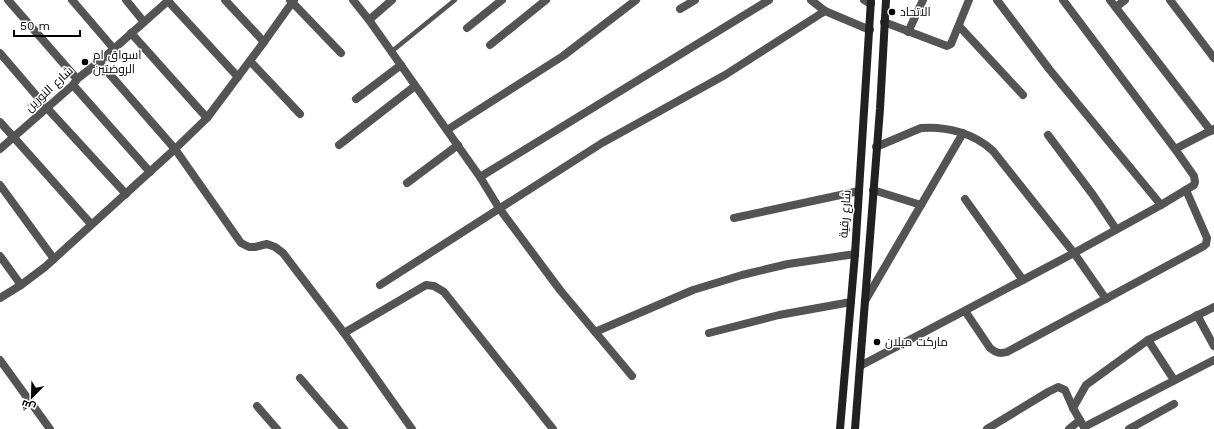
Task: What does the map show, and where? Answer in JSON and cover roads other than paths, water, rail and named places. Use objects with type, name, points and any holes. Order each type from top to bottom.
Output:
[{"type":"street","points":[[8,0],[150,172]]},
{"type":"street","points":[[72,0],[114,49]]},
{"type":"street","points":[[126,0],[144,22]]},
{"type":"street","points":[[169,0],[238,77]]},
{"type":"street","name":"شارع النورين","points":[[0,149],[169,0]]},
{"type":"street","points":[[224,0],[264,42]]},
{"type":"street","points":[[354,0],[458,145],[499,208],[560,290],[632,376]]},
{"type":"street","points":[[369,20],[392,0]]},
{"type":"street","points":[[467,28],[502,0]]},
{"type":"street","points":[[490,45],[546,0]]},
{"type":"street","points":[[447,130],[563,56],[636,0]]},
{"type":"street","points":[[680,9],[695,0]]},
{"type":"street","points":[[480,177],[769,0]]},
{"type":"street","points":[[811,0],[825,11],[870,30]]},
{"type":"street","points":[[855,429],[880,109],[886,0]]},
{"type":"street","points":[[908,32],[923,0]]},
{"type":"street","points":[[884,22],[947,46],[951,44],[969,0]]},
{"type":"street","points":[[997,0],[1054,75],[1161,205]]},
{"type":"street","points":[[860,366],[1074,253],[1194,185],[1194,176],[1175,149],[1062,0]]},
{"type":"street","points":[[1110,0],[1212,130],[1175,149]]},
{"type":"street","points":[[1116,7],[1125,0]]},
{"type":"street","points":[[1170,0],[1214,58]]},
{"type":"street","points":[[0,298],[21,285],[45,267],[176,149],[207,118],[264,42],[292,1],[341,53]]},
{"type":"street","name":"شارع رقية","points":[[840,429],[855,254],[870,30],[869,1]]},
{"type":"street","points":[[380,285],[602,143],[725,75],[825,11]]},
{"type":"street","points":[[959,26],[1023,95]]},
{"type":"street","points":[[131,33],[207,118]]},
{"type":"street","points":[[0,53],[126,194]]},
{"type":"street","points":[[250,61],[300,114]]},
{"type":"street","points":[[98,62],[176,149],[242,243],[249,247],[267,244],[275,247],[283,253],[344,332],[412,429]]},
{"type":"street","points":[[356,99],[401,65]]},
{"type":"street","points":[[338,145],[416,86]]},
{"type":"street","points":[[864,108],[866,112],[871,115],[880,109]]},
{"type":"street","points":[[0,122],[91,224]]},
{"type":"street","points":[[876,147],[921,128],[943,128],[963,133],[984,143],[993,151],[1074,253],[1106,299]]},
{"type":"street","points":[[865,301],[963,133]]},
{"type":"street","points":[[1048,135],[1093,195],[1116,229]]},
{"type":"street","points":[[861,147],[864,143],[869,142],[873,143],[876,147]]},
{"type":"street","points":[[407,183],[458,145]]},
{"type":"street","points":[[0,185],[54,259]]},
{"type":"street","points":[[873,190],[921,206]]},
{"type":"street","points":[[965,311],[990,348],[1001,354],[1204,246],[1207,241],[1206,236],[1186,190]]},
{"type":"street","points":[[734,218],[859,191]]},
{"type":"street","points":[[965,199],[1024,280]]},
{"type":"street","points":[[595,332],[693,290],[742,275],[788,264],[855,254]]},
{"type":"street","points":[[0,256],[21,285]]},
{"type":"street","points":[[344,332],[426,285],[434,286],[444,292],[553,429]]},
{"type":"street","points":[[709,333],[779,315],[851,302]]},
{"type":"street","points":[[1073,408],[1086,385],[1148,340],[1214,306]]},
{"type":"street","points":[[1197,315],[1214,346]]},
{"type":"street","points":[[1148,340],[1174,380]]},
{"type":"street","points":[[0,360],[50,429]]},
{"type":"street","points":[[1069,429],[1083,425],[1214,360]]},
{"type":"street","points":[[300,378],[344,429]]},
{"type":"street","points":[[987,429],[1058,387],[1065,390],[1083,425]]},
{"type":"street","points":[[1129,429],[1174,404]]},
{"type":"street","points":[[257,406],[277,429]]},
{"type":"lane","points":[[391,52],[455,0]]},
{"type":"place","name":"الاتحاد","points":[[892,12]]},
{"type":"place","name":"اسواق ام الروضتين","points":[[85,62]]},
{"type":"place","name":"ماركت ميلان","points":[[877,342]]}]
